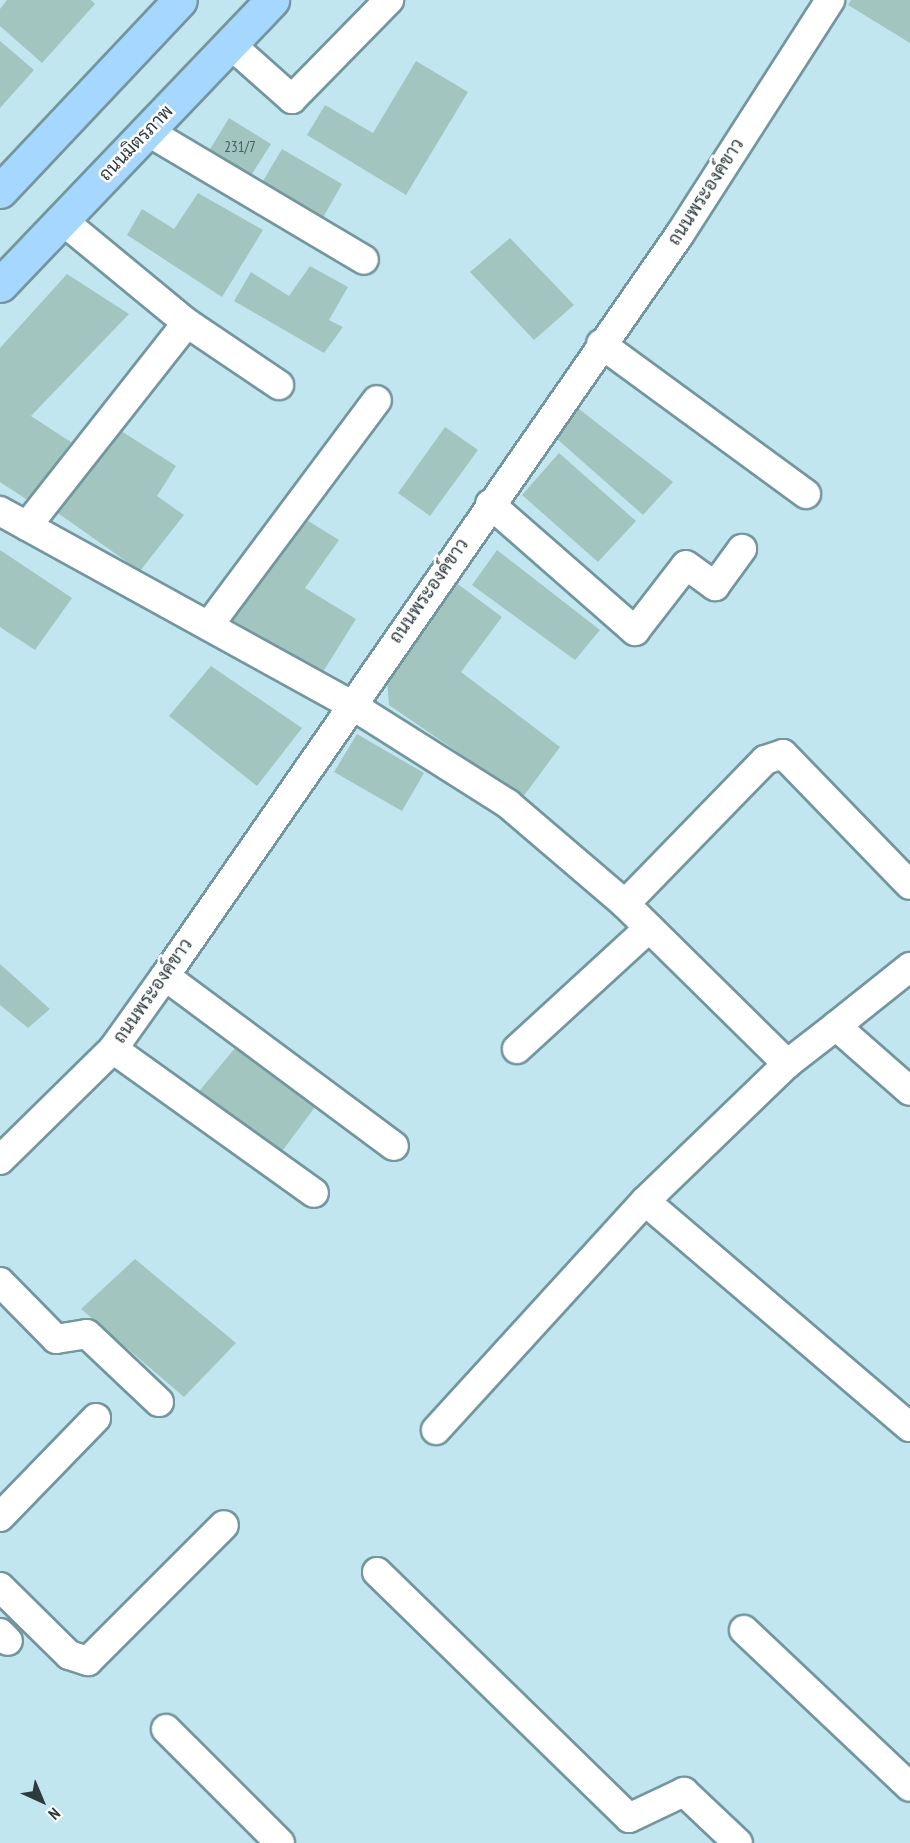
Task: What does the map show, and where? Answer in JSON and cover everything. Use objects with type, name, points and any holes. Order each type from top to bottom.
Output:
[{"type":"main road","points":[[0,192],[180,0]]},
{"type":"main road","name":"ถนนมิตรภาพ","points":[[0,285],[272,0]]},
{"type":"street","points":[[230,44],[292,99],[389,0]]},
{"type":"street","name":"ถนนพระองค์ขาว","points":[[0,1160],[113,1049],[350,704],[680,234],[830,0]]},
{"type":"street","points":[[147,131],[364,260]]},
{"type":"street","points":[[62,220],[187,323],[279,385]]},
{"type":"street","points":[[27,526],[187,323]]},
{"type":"street","points":[[601,344],[806,494]]},
{"type":"street","points":[[210,624],[377,400]]},
{"type":"street","points":[[490,504],[635,632],[686,565],[715,586],[742,549]]},
{"type":"street","points":[[0,511],[210,624],[350,704],[508,804],[625,904],[787,1064]]},
{"type":"street","points":[[625,904],[765,760],[783,754],[910,885]]},
{"type":"street","points":[[517,1049],[649,928]]},
{"type":"street","points":[[436,1430],[645,1201],[787,1064],[910,967]]},
{"type":"street","points":[[165,976],[394,1146]]},
{"type":"street","points":[[836,1026],[910,1091]]},
{"type":"street","points":[[113,1049],[314,1193]]},
{"type":"street","points":[[645,1201],[910,1427]]},
{"type":"street","points":[[0,1282],[56,1339],[87,1334],[159,1402]]},
{"type":"street","points":[[0,1517],[96,1418]]},
{"type":"street","points":[[0,1587],[69,1655],[88,1660],[224,1525]]},
{"type":"street","points":[[377,1572],[629,1818],[684,1792],[738,1843]]},
{"type":"street","points":[[744,1630],[910,1787]]},
{"type":"street","points":[[166,1729],[280,1843]]},
{"type":"building","points":[[7,0],[91,0],[95,4],[42,63],[0,26],[0,9]]},
{"type":"building","points":[[851,0],[910,0],[910,43],[848,5]]},
{"type":"building","points":[[0,41],[34,70],[0,108]]},
{"type":"building","points":[[416,61],[468,92],[406,195],[307,135],[325,105],[373,133]]},
{"type":"building","points":[[229,118],[271,144],[250,177],[209,151]]},
{"type":"building","points":[[282,149],[342,184],[321,221],[260,186]]},
{"type":"building","points":[[198,193],[263,230],[222,297],[127,235],[142,209],[174,229]]},
{"type":"building","points":[[510,238],[574,305],[534,340],[470,272]]},
{"type":"building","points":[[310,266],[348,287],[329,320],[343,327],[324,353],[234,301],[251,272],[289,296]]},
{"type":"building","points":[[67,274],[129,314],[31,416],[71,442],[29,501],[0,482],[0,348]]},
{"type":"building","points":[[579,409],[673,482],[643,515],[556,438]]},
{"type":"building","points":[[104,420],[176,466],[157,496],[184,515],[140,571],[45,504]]},
{"type":"building","points":[[445,427],[478,450],[430,516],[398,493]]},
{"type":"building","points":[[559,453],[636,521],[598,562],[522,495]]},
{"type":"building","points":[[305,519],[339,540],[305,588],[356,619],[321,675],[229,621]]},
{"type":"building","points":[[0,550],[72,598],[35,650],[0,627]]},
{"type":"building","points":[[497,550],[600,630],[575,660],[472,585]]},
{"type":"building","points":[[455,582],[502,617],[461,672],[560,747],[523,797],[389,705],[387,679]]},
{"type":"building","points":[[211,666],[302,728],[257,786],[169,716]]},
{"type":"building","points":[[357,734],[424,773],[402,811],[334,772]]},
{"type":"building","points":[[0,964],[50,1009],[28,1028],[0,1005]]},
{"type":"building","points":[[240,1042],[318,1103],[277,1158],[196,1095]]},
{"type":"building","points":[[135,1259],[236,1343],[184,1397],[81,1309]]}]
